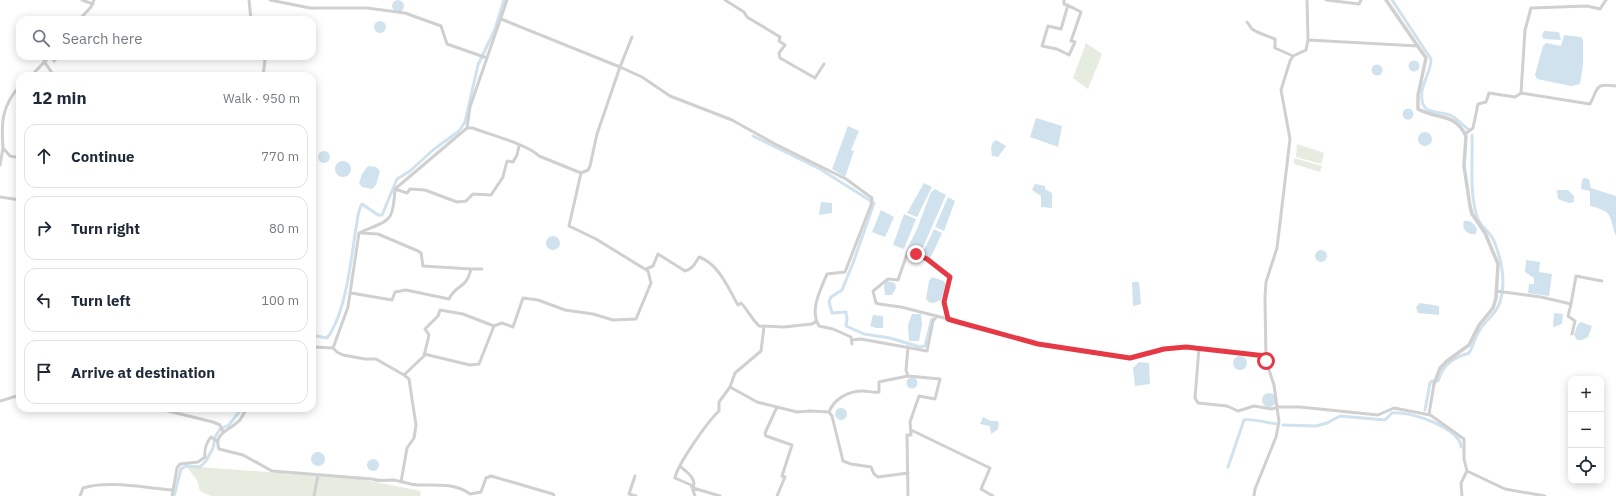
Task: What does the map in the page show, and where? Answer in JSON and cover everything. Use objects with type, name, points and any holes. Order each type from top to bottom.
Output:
[{"type":"street","points":[[82,0],[94,2]]},
{"type":"street","points":[[249,0],[251,16]]},
{"type":"street","points":[[270,0],[310,8],[367,8],[405,13],[441,26],[447,44],[486,57]]},
{"type":"street","points":[[360,233],[388,220],[394,211],[395,188],[467,128],[470,107],[486,57],[507,0]]},
{"type":"street","points":[[725,0],[780,37],[779,41],[785,45],[779,53],[780,58],[786,62],[815,78],[824,64]]},
{"type":"street","points":[[1064,0],[1064,4],[1068,5],[1081,12],[1071,41],[1075,42],[1069,55],[1057,49],[1042,46],[1048,26],[1061,29],[1068,5]]},
{"type":"street","points":[[1247,22],[1252,29],[1275,39],[1275,48],[1293,56],[1306,51],[1308,40],[1307,0]]},
{"type":"street","points":[[1326,0],[1358,4],[1361,3],[1361,0]]},
{"type":"street","points":[[1386,0],[1418,46],[1426,61],[1418,95],[1418,109],[1430,115],[1454,120],[1465,134],[1467,143],[1464,166],[1472,214],[1485,233],[1495,256],[1498,271],[1493,308],[1479,325],[1469,345],[1440,368],[1435,379],[1430,415]]},
{"type":"street","points":[[1521,93],[1525,30],[1531,8],[1587,6],[1600,9],[1606,0]]},
{"type":"street","points":[[82,16],[94,2]]},
{"type":"street","points":[[501,19],[620,67],[642,77],[670,96],[732,120],[775,144],[846,179],[872,198],[871,205],[845,272],[827,274],[814,307],[816,321],[819,326],[847,334],[851,337],[852,342],[862,339],[927,351],[936,316]]},
{"type":"street","points":[[467,128],[472,128],[535,152],[539,156],[581,173],[588,170],[597,134],[632,37]]},
{"type":"street","points":[[1308,40],[1418,46]]},
{"type":"street","points":[[1254,496],[1255,489],[1278,431],[1278,407],[1266,356],[1266,282],[1277,248],[1290,139],[1288,121],[1281,94],[1293,56]]},
{"type":"street","points":[[264,72],[265,60]]},
{"type":"street","points":[[34,72],[44,61],[51,72]]},
{"type":"street","points":[[1465,134],[1473,128],[1478,104],[1485,102],[1489,93],[1515,97],[1521,93],[1590,104],[1597,87],[1602,84],[1616,86]]},
{"type":"street","points":[[0,165],[3,116],[10,98],[16,91]]},
{"type":"street","points":[[395,188],[398,191],[407,193],[410,189],[425,190],[457,202],[466,200],[473,194],[491,195],[503,178],[507,161],[513,162],[516,158],[519,146]]},
{"type":"street","points":[[2,148],[10,156],[16,157]]},
{"type":"street","points":[[404,375],[420,361],[424,354],[429,335],[426,329],[438,316],[440,310],[463,314],[494,326],[502,324],[514,327],[523,298],[538,300],[565,310],[593,314],[613,320],[636,319],[651,283],[648,271],[596,239],[569,226],[581,173]]},
{"type":"street","points":[[0,197],[16,199]]},
{"type":"street","points":[[360,233],[378,234],[418,251],[421,253],[423,266],[482,269]]},
{"type":"street","points":[[333,348],[343,323],[351,292],[360,233]]},
{"type":"street","points":[[948,319],[944,302],[950,277],[927,259],[908,252],[898,280],[888,279],[873,291],[876,303],[948,319],[1038,344],[1124,358],[1130,358],[1164,349],[1186,347],[1266,356]]},
{"type":"street","points":[[646,269],[653,266],[658,254],[685,271],[689,270],[695,265],[699,257],[705,259],[720,275],[738,305],[741,303],[744,305],[750,317],[759,326],[812,324],[816,321]]},
{"type":"street","points":[[351,292],[392,300],[394,292],[406,290],[449,299],[454,290],[463,286],[468,279],[471,269]]},
{"type":"street","points":[[1572,334],[1575,321],[1568,316],[1576,276],[1602,281]]},
{"type":"street","points":[[1496,291],[1547,298],[1571,304]]},
{"type":"street","points":[[424,354],[470,365],[479,364],[494,326]]},
{"type":"street","points":[[720,496],[693,488],[686,482],[675,478],[686,456],[719,411],[719,402],[730,387],[735,373],[761,351],[764,327]]},
{"type":"street","points":[[316,347],[333,348],[343,355],[365,359],[376,359],[409,379],[416,421],[414,438],[408,448],[402,482]]},
{"type":"street","points":[[908,347],[906,370],[908,376]]},
{"type":"street","points":[[1199,348],[1195,398],[1198,403],[1227,406],[1238,411],[1254,406],[1272,409],[1278,407],[1300,407],[1378,415],[1394,408],[1430,415],[1464,440],[1464,459],[1467,471],[1461,482],[1462,496]]},
{"type":"street","points":[[829,412],[832,404],[843,396],[854,392],[879,392],[879,382],[908,376],[940,379],[935,400],[919,396],[910,422],[911,435],[907,435],[908,496]]},
{"type":"street","points":[[730,387],[757,402],[797,412],[829,412]]},
{"type":"street","points":[[0,401],[16,396]]},
{"type":"street","points":[[777,407],[765,433],[766,436],[792,445],[782,476],[785,478],[777,496]]},
{"type":"street","points":[[171,412],[220,425],[223,432]]},
{"type":"street","points":[[217,441],[223,432],[240,421],[245,412]]},
{"type":"street","points":[[829,412],[832,416],[842,461],[871,467],[874,474],[878,477],[908,473]]},
{"type":"street","points":[[911,430],[949,450],[987,466],[990,469],[981,489],[993,496]]},
{"type":"street","points":[[172,496],[177,468],[180,464],[201,461],[204,457],[204,451],[208,440],[212,437],[217,441],[219,449],[243,456],[272,471],[372,479],[378,482],[392,480],[419,485],[464,489],[470,494],[480,492],[486,478],[490,476],[529,486],[553,494],[554,496]]},
{"type":"street","points":[[681,466],[692,478],[695,496]]},
{"type":"street","points":[[1467,471],[1505,489],[1545,496]]},
{"type":"street","points":[[314,496],[318,475]]},
{"type":"street","points":[[634,476],[629,494],[636,496]]},
{"type":"street","points":[[80,496],[83,488],[89,486],[116,485],[173,490]]},
{"type":"shaded area","points":[[1086,43],[1102,54],[1088,89],[1073,78]]},
{"type":"shaded area","points":[[1297,144],[1324,153],[1321,164],[1296,157]]},
{"type":"shaded area","points":[[1294,158],[1322,166],[1320,172],[1294,164]]},
{"type":"shaded area","points":[[186,466],[360,479],[421,491],[420,496],[211,496],[200,491],[197,480]]},
{"type":"water","points":[[398,0],[402,2],[404,6],[402,10],[398,12],[394,10],[392,6],[394,2]]},
{"type":"water","points":[[382,21],[385,22],[385,32],[378,33],[375,32],[374,25],[375,22]]},
{"type":"water","points":[[1544,31],[1559,32],[1561,40],[1544,39],[1542,36]]},
{"type":"water","points":[[1564,35],[1581,37],[1583,40],[1583,65],[1580,84],[1571,86],[1537,79],[1535,75],[1543,46],[1546,43],[1561,46]]},
{"type":"water","points":[[1414,60],[1418,62],[1420,66],[1418,70],[1414,72],[1410,70],[1408,66],[1410,62]]},
{"type":"water","points":[[1377,64],[1381,66],[1383,70],[1381,74],[1377,76],[1373,74],[1371,70],[1373,66]]},
{"type":"water","points":[[1408,108],[1412,110],[1414,114],[1412,118],[1408,120],[1404,118],[1402,114],[1404,110]]},
{"type":"water","points":[[1036,118],[1062,126],[1058,147],[1030,137]]},
{"type":"water","points":[[848,126],[859,131],[851,150],[854,151],[845,177],[832,169]]},
{"type":"water","points":[[1422,132],[1428,132],[1432,136],[1432,142],[1428,146],[1422,146],[1418,142],[1418,136]]},
{"type":"water","points":[[996,140],[1006,146],[998,157],[992,156],[991,151],[991,147]]},
{"type":"water","points":[[324,151],[328,153],[330,157],[328,161],[324,163],[320,161],[318,157],[320,153]]},
{"type":"water","points":[[343,161],[350,166],[351,169],[346,176],[343,177],[336,172],[335,169],[340,162]]},
{"type":"water","points":[[368,166],[376,167],[380,171],[376,185],[372,189],[362,187],[359,183],[362,174]]},
{"type":"water","points":[[1584,178],[1589,179],[1591,188],[1616,196],[1616,236],[1611,219],[1607,213],[1603,210],[1590,206],[1590,191],[1581,189],[1582,180]]},
{"type":"water","points":[[924,183],[932,187],[917,217],[907,213]]},
{"type":"water","points":[[1035,184],[1045,186],[1045,189],[1052,193],[1052,208],[1041,207],[1041,196],[1032,190]]},
{"type":"water","points":[[935,189],[946,195],[920,254],[907,249],[917,229],[931,192]]},
{"type":"water","points":[[1557,190],[1568,190],[1574,196],[1574,202],[1569,203],[1558,199]]},
{"type":"water","points":[[948,197],[955,201],[944,231],[935,227]]},
{"type":"water","points":[[821,202],[832,203],[832,213],[819,215]]},
{"type":"water","points":[[881,210],[894,217],[885,237],[872,232]]},
{"type":"water","points":[[904,214],[916,219],[904,249],[893,245]]},
{"type":"water","points":[[1464,221],[1472,222],[1475,225],[1477,229],[1476,234],[1470,234],[1464,229]]},
{"type":"water","points":[[934,229],[942,233],[930,259],[922,254]]},
{"type":"water","points":[[550,236],[556,236],[560,240],[560,246],[556,250],[550,250],[546,246],[546,240]]},
{"type":"water","points":[[1321,250],[1325,252],[1327,256],[1325,260],[1321,262],[1317,260],[1315,256],[1317,252]]},
{"type":"water","points":[[1526,260],[1540,262],[1539,272],[1552,274],[1549,296],[1528,293],[1529,284],[1534,284],[1534,278],[1525,272]]},
{"type":"water","points":[[932,277],[944,281],[946,285],[941,300],[933,303],[926,299],[929,281]]},
{"type":"water","points":[[886,281],[895,283],[896,288],[892,295],[885,295],[884,286]]},
{"type":"water","points":[[1132,282],[1139,282],[1141,304],[1133,306]]},
{"type":"water","points":[[1420,303],[1439,306],[1439,315],[1418,313],[1416,307]]},
{"type":"water","points":[[1554,313],[1563,314],[1562,324],[1554,327],[1553,325]]},
{"type":"water","points":[[912,314],[921,314],[922,324],[919,341],[909,341],[908,325]]},
{"type":"water","points":[[873,315],[883,316],[883,328],[870,326]]},
{"type":"water","points":[[1581,322],[1592,326],[1588,337],[1582,340],[1577,340],[1574,335],[1578,324]]},
{"type":"water","points":[[1237,356],[1243,356],[1247,360],[1247,366],[1243,370],[1237,370],[1233,366],[1233,360]]},
{"type":"water","points":[[1139,362],[1149,363],[1150,384],[1135,386],[1133,368]]},
{"type":"water","points":[[912,377],[916,379],[918,383],[916,387],[912,389],[908,387],[906,383],[908,379]]},
{"type":"water","points":[[1269,393],[1274,395],[1276,400],[1274,405],[1269,407],[1264,405],[1262,400],[1264,395]]},
{"type":"water","points":[[839,408],[843,408],[847,414],[843,420],[839,420],[835,416],[835,412]]},
{"type":"water","points":[[983,417],[991,421],[997,421],[999,423],[998,429],[991,434],[990,426],[980,424]]},
{"type":"water","points":[[318,452],[323,454],[325,459],[323,464],[318,466],[313,464],[311,459],[313,454]]},
{"type":"water","points":[[371,459],[375,459],[379,465],[375,471],[371,471],[367,467],[367,463]]},
{"type":"waterway","points":[[316,336],[327,338],[339,315],[347,286],[359,210],[362,204],[378,215],[382,215],[397,179],[410,171],[433,150],[459,131],[465,122],[478,65],[495,29],[504,0]]},
{"type":"waterway","points":[[1392,0],[1431,59],[1430,67],[1422,91],[1423,105],[1426,109],[1431,111],[1452,116],[1469,130]]},
{"type":"waterway","points":[[1425,410],[1430,383],[1432,381],[1438,381],[1440,375],[1449,362],[1469,353],[1479,331],[1494,313],[1501,299],[1503,282],[1497,249],[1494,241],[1478,220],[1473,197],[1472,135]]},
{"type":"waterway","points":[[753,136],[820,169],[874,203],[842,290],[831,297],[829,302],[832,313],[846,312],[846,326],[864,334],[890,338],[920,347],[925,346],[932,319]]},
{"type":"waterway","points":[[174,496],[181,469],[186,466],[200,467],[206,461],[213,448],[215,437],[220,429],[229,425],[239,412]]},
{"type":"waterway","points":[[1283,425],[1316,426],[1327,423],[1340,416],[1385,420],[1392,413],[1410,414],[1421,417],[1443,427],[1459,440],[1461,447]]},
{"type":"waterway","points":[[1228,467],[1244,420],[1255,420],[1277,424]]},
{"type":"route","points":[[916,254],[927,259],[946,276],[950,277],[944,302],[948,319],[1038,344],[1130,358],[1147,355],[1164,349],[1186,347],[1266,356],[1266,361]]}]
